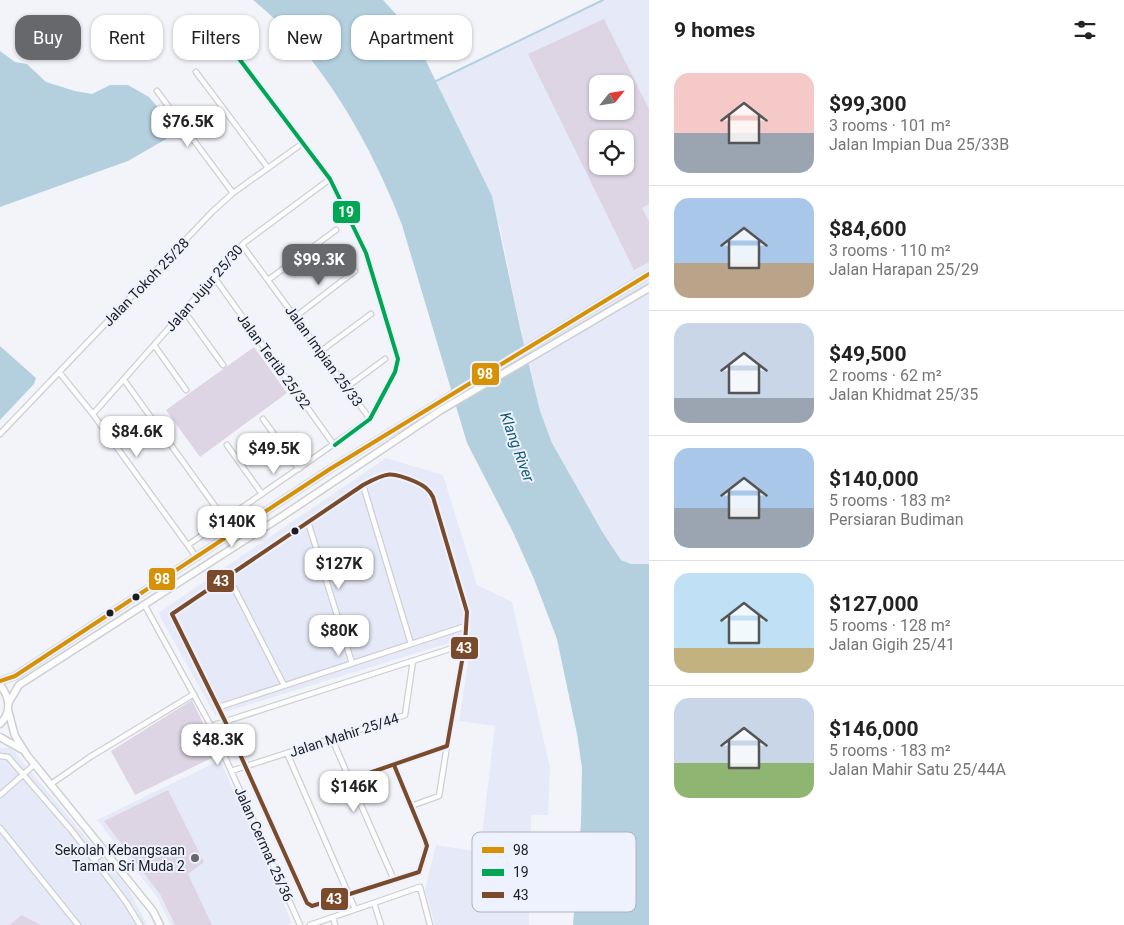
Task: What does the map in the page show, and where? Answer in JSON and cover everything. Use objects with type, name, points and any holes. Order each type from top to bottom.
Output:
[{"type":"main road","points":[[0,681],[15,676],[330,470],[649,274]]},
{"type":"main road","points":[[0,724],[8,710],[9,702],[19,685],[284,515],[441,410],[649,288]]},
{"type":"main road","points":[[0,685],[6,692],[9,702]]},
{"type":"main road","points":[[8,710],[16,736],[27,755]]},
{"type":"main road","points":[[0,736],[16,745],[35,764],[153,911],[160,925]]},
{"type":"street","points":[[188,545],[370,419],[395,372],[398,359],[366,253],[330,179],[240,60]]},
{"type":"street","points":[[196,72],[268,168]]},
{"type":"street","points":[[157,91],[233,193]]},
{"type":"street","name":"Jalan Tokoh 25/28","points":[[0,434],[233,193],[303,143]]},
{"type":"street","name":"Jalan Jujur 25/30","points":[[93,414],[242,245],[330,179]]},
{"type":"street","points":[[268,280],[336,230]]},
{"type":"street","name":"Jalan Impian 25/33","points":[[242,245],[370,419]]},
{"type":"street","points":[[295,316],[355,271]]},
{"type":"street","name":"Jalan Tertib 25/32","points":[[214,277],[334,445]]},
{"type":"street","points":[[184,311],[222,364]]},
{"type":"street","points":[[321,351],[371,314]]},
{"type":"street","points":[[154,346],[186,390]]},
{"type":"street","points":[[347,388],[385,359]]},
{"type":"street","points":[[59,372],[93,414],[197,558]]},
{"type":"street","points":[[124,380],[225,520]]},
{"type":"street","points":[[263,419],[299,469]]},
{"type":"street","points":[[227,445],[262,494]]},
{"type":"street","points":[[284,685],[228,576],[379,476],[396,473],[430,491],[467,612],[465,644],[439,796],[411,806],[394,765]]},
{"type":"street","points":[[363,485],[411,644]]},
{"type":"street","points":[[308,522],[352,663]]},
{"type":"street","name":"Jalan Cermat 25/36","points":[[228,576],[172,614],[226,721],[307,903],[312,906],[418,872],[427,846],[411,806]]},
{"type":"street","name":"Jalan Cermat 25/36","points":[[144,604],[211,726],[300,925]]},
{"type":"street","points":[[219,707],[466,626]]},
{"type":"street","points":[[211,726],[465,644]]},
{"type":"street","name":"Jalan Mahir 25/44","points":[[232,772],[405,715],[412,661]]},
{"type":"street","points":[[51,784],[90,757],[194,694]]},
{"type":"street","points":[[332,739],[394,880]]},
{"type":"street","points":[[350,780],[447,746]]},
{"type":"street","points":[[287,753],[355,909]]},
{"type":"street","points":[[0,756],[8,757],[24,774],[94,860],[126,902],[140,925]]},
{"type":"street","points":[[0,795],[35,764]]},
{"type":"street","points":[[0,828],[78,925]]},
{"type":"street","points":[[94,860],[105,851]]},
{"type":"street","points":[[310,925],[420,887],[430,925]]},
{"type":"street","points":[[374,903],[380,925]]},
{"type":"street","points":[[333,917],[335,925]]},
{"type":"shaded area","points":[[603,0],[649,0],[649,564],[631,564],[621,560],[603,533],[552,443],[540,411],[520,328],[500,227],[436,81]]},
{"type":"shaded area","points":[[604,19],[632,75],[589,75],[589,120],[634,120],[634,79],[649,109],[649,204],[642,208],[649,221],[649,262],[634,270],[528,54]]},
{"type":"shaded area","points":[[254,347],[287,393],[200,457],[166,410]]},
{"type":"shaded area","points":[[386,458],[443,475],[477,585],[512,602],[550,767],[548,815],[531,815],[531,832],[482,832],[495,726],[459,721],[472,636],[215,715],[158,613]]},
{"type":"shaded area","points":[[192,700],[218,755],[135,795],[111,751]]},
{"type":"shaded area","points":[[0,748],[11,748],[128,888],[147,925],[0,925]]},
{"type":"shaded area","name":"Sekolah Kebangsaan Taman Sri Muda 2","points":[[220,760],[292,923],[288,925],[171,925],[157,897],[97,820]]},
{"type":"shaded area","points":[[168,790],[204,862],[188,874],[212,925],[175,925],[160,894],[104,821]]},
{"type":"shaded area","points":[[436,845],[472,851],[472,912],[529,912],[529,925],[435,925],[425,890]]},
{"type":"shaded area","points":[[22,915],[40,925],[9,925]]},
{"type":"water","name":"Klang River","points":[[253,0],[383,0],[397,15],[351,15],[351,60],[425,60],[492,196],[540,411],[552,443],[603,533],[621,560],[631,564],[649,564],[649,925],[573,925],[574,912],[636,912],[636,832],[580,832],[582,768],[577,734],[557,639],[534,579],[512,530],[467,443],[402,225],[390,195],[359,133],[311,60],[341,60],[341,15],[269,15]]},
{"type":"water","points":[[0,51],[15,62],[27,64],[46,82],[75,91],[92,94],[110,85],[128,85],[149,97],[160,110],[168,126],[166,139],[128,161],[0,207]]},
{"type":"water","points":[[0,346],[36,378],[34,384],[0,420]]},
{"type":"waterway","points":[[434,82],[603,0]]},
{"type":"transit line","name":"19","points":[[240,60],[330,179],[366,253],[398,359],[395,372],[370,419],[335,445]]},
{"type":"transit line","name":"98","points":[[0,681],[15,676],[330,469],[649,274]]},
{"type":"transit line","name":"43","points":[[349,780],[447,746],[465,644],[467,612],[433,497],[419,483],[408,478],[389,474],[363,485],[172,614],[225,721],[307,903],[312,906],[419,872],[427,846],[394,765]]},
{"type":"place","name":"Sekolah Kebangsaan Taman Sri Muda 2","points":[[195,858]]}]
